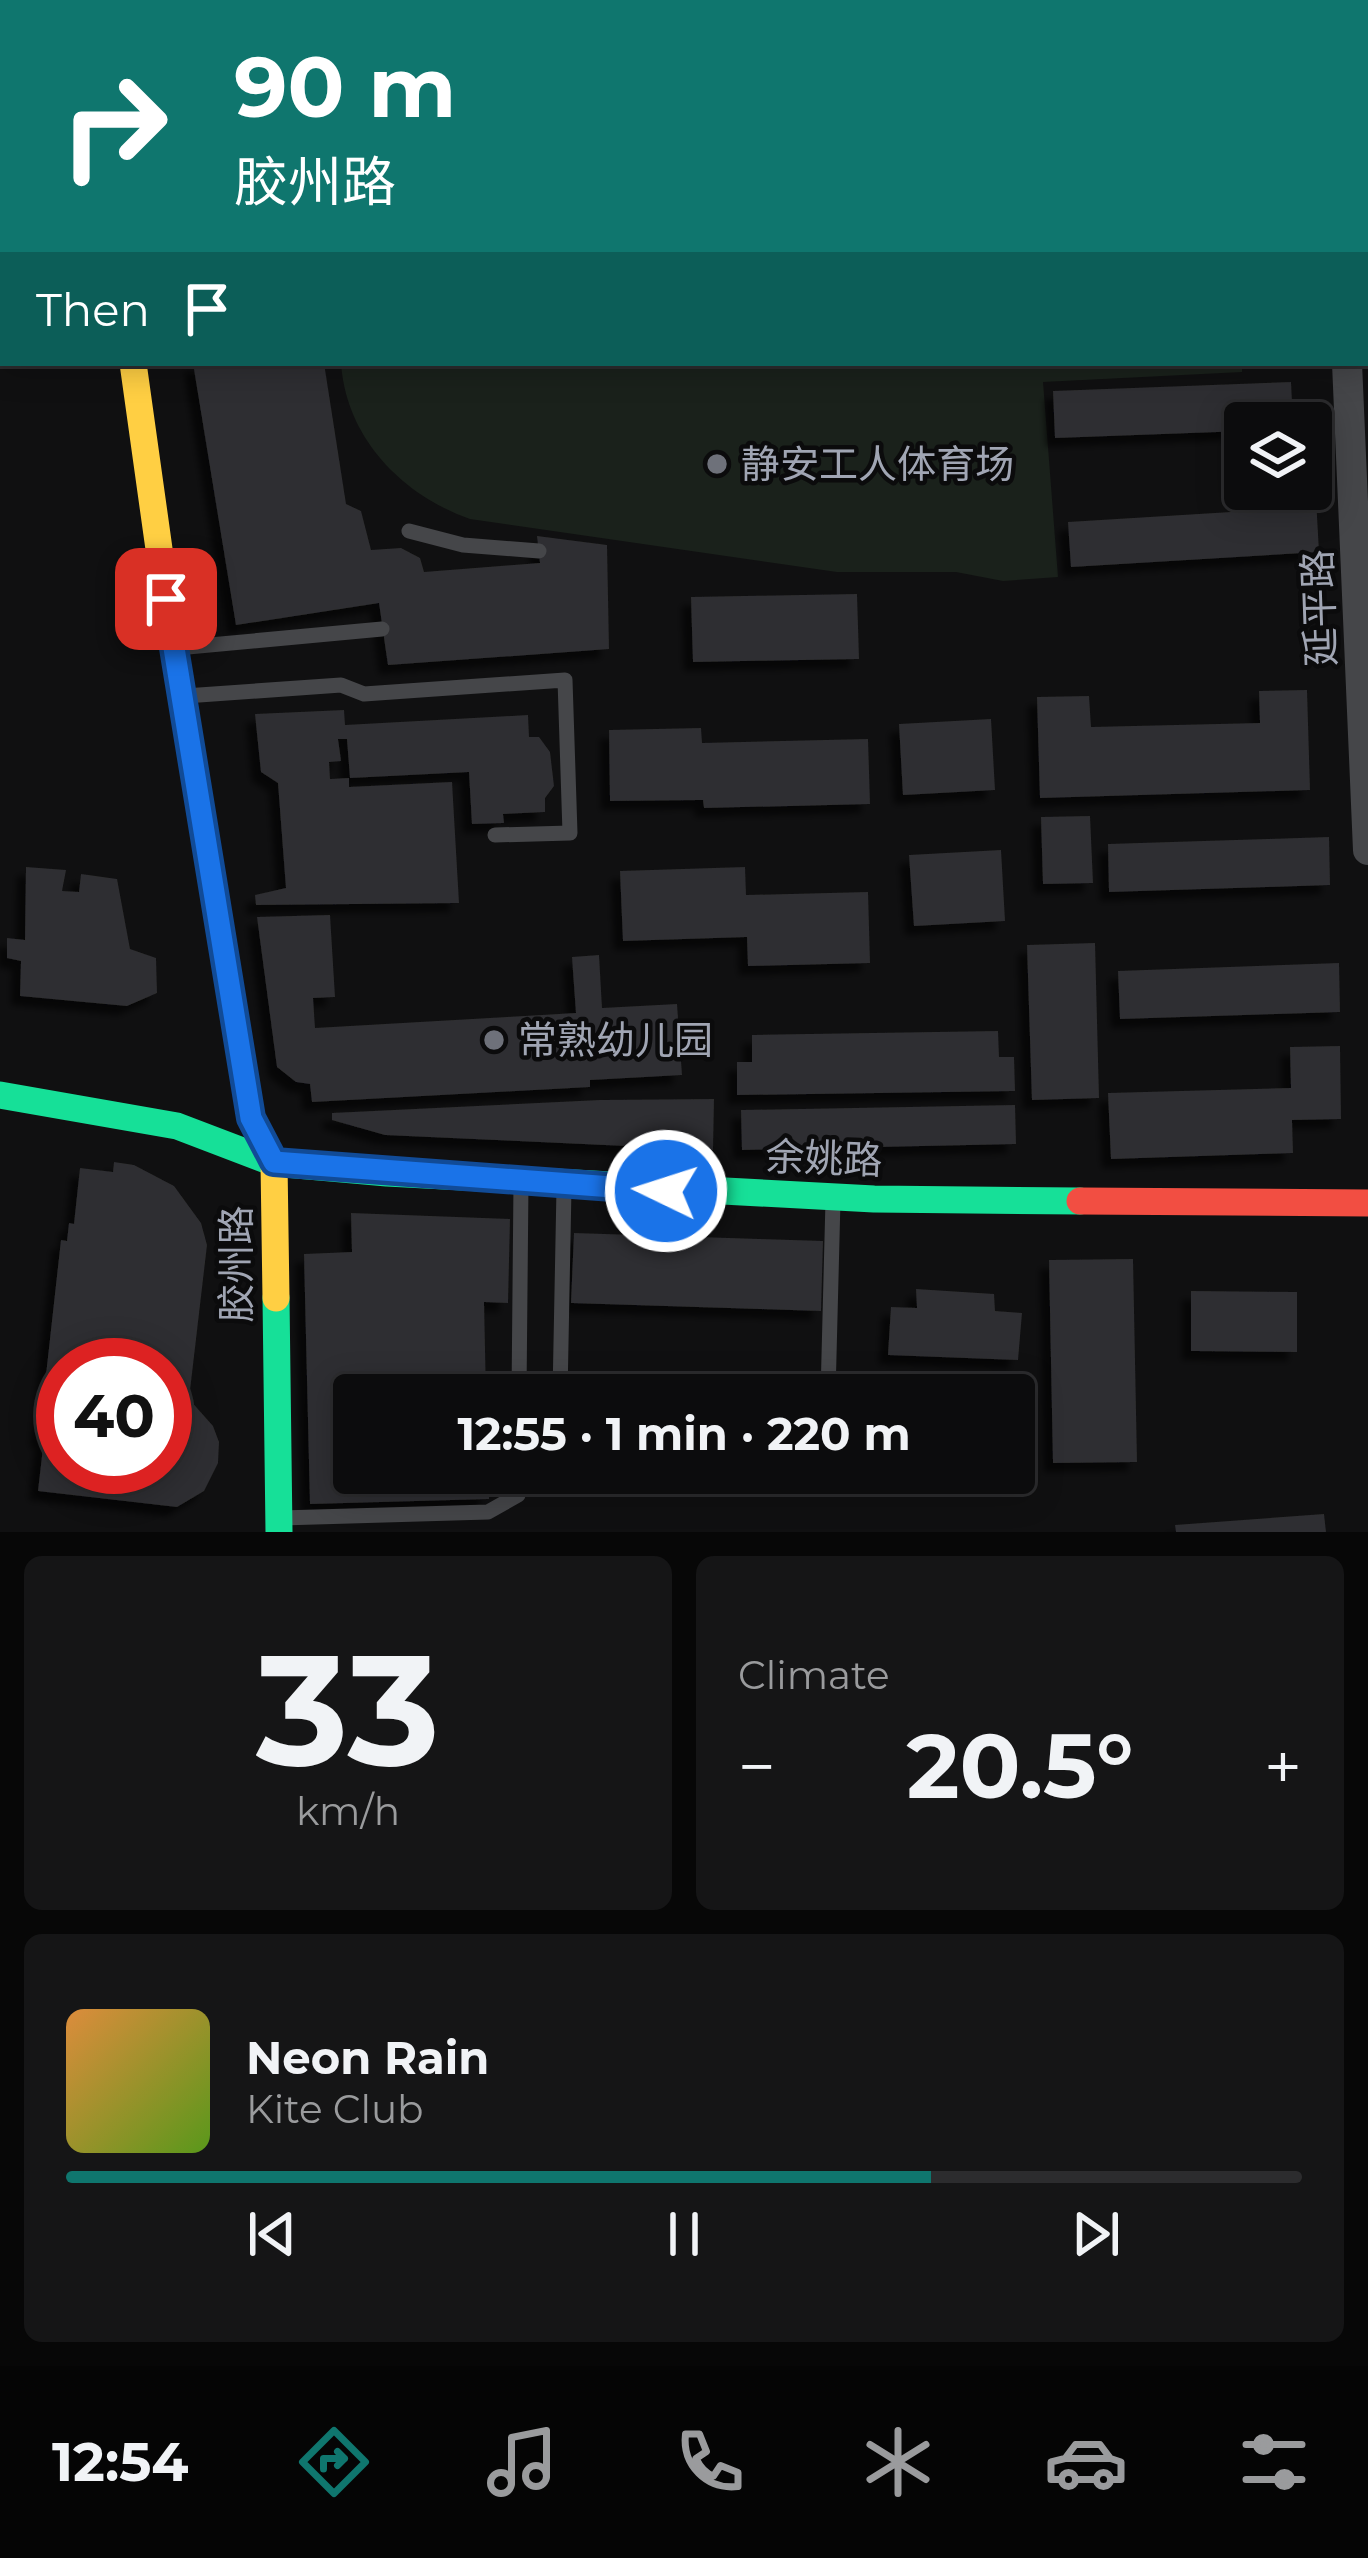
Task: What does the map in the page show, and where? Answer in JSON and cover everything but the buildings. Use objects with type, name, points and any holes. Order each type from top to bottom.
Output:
[{"type":"street","name":"胶州路","points":[[133,366],[251,1118],[274,1162],[279,1525]]},
{"type":"street","name":"延平路","points":[[1347,366],[1368,850]]},
{"type":"street","name":"余姚路","points":[[0,1095],[177,1126],[274,1162],[521,1182],[833,1198],[1368,1203]]},
{"type":"lane","points":[[410,531],[463,545],[539,550]]},
{"type":"lane","points":[[174,648],[382,628]]},
{"type":"lane","points":[[182,697],[341,686],[364,694],[565,680],[570,833],[495,835]]},
{"type":"lane","points":[[519,1374],[521,1182]]},
{"type":"lane","points":[[560,1374],[564,1185]]},
{"type":"lane","points":[[828,1374],[833,1198]]},
{"type":"lane","points":[[279,1525],[488,1513],[518,1494]]},
{"type":"shaded area","name":"静安工人体育场","points":[[341,366],[1242,366],[1242,372],[1043,382],[1058,577],[1003,581],[956,572],[837,572],[470,519],[422,495],[382,460],[366,439],[345,390]]},
{"type":"traffic: fast","points":[[0,1095],[177,1126],[274,1163],[874,1199],[1080,1201]]},
{"type":"traffic: fast","points":[[276,1298],[279,1532]]},
{"type":"traffic: slow","points":[[133,366],[166,599],[251,1118],[274,1163],[276,1298]]},
{"type":"traffic: jam","points":[[1080,1201],[1368,1203]]},
{"type":"place","name":"静安工人体育场","points":[[717,464]]},
{"type":"place","name":"常熟幼儿园","points":[[494,1040]]},
{"type":"route","points":[[166,599],[251,1118],[274,1162],[666,1191]]}]
